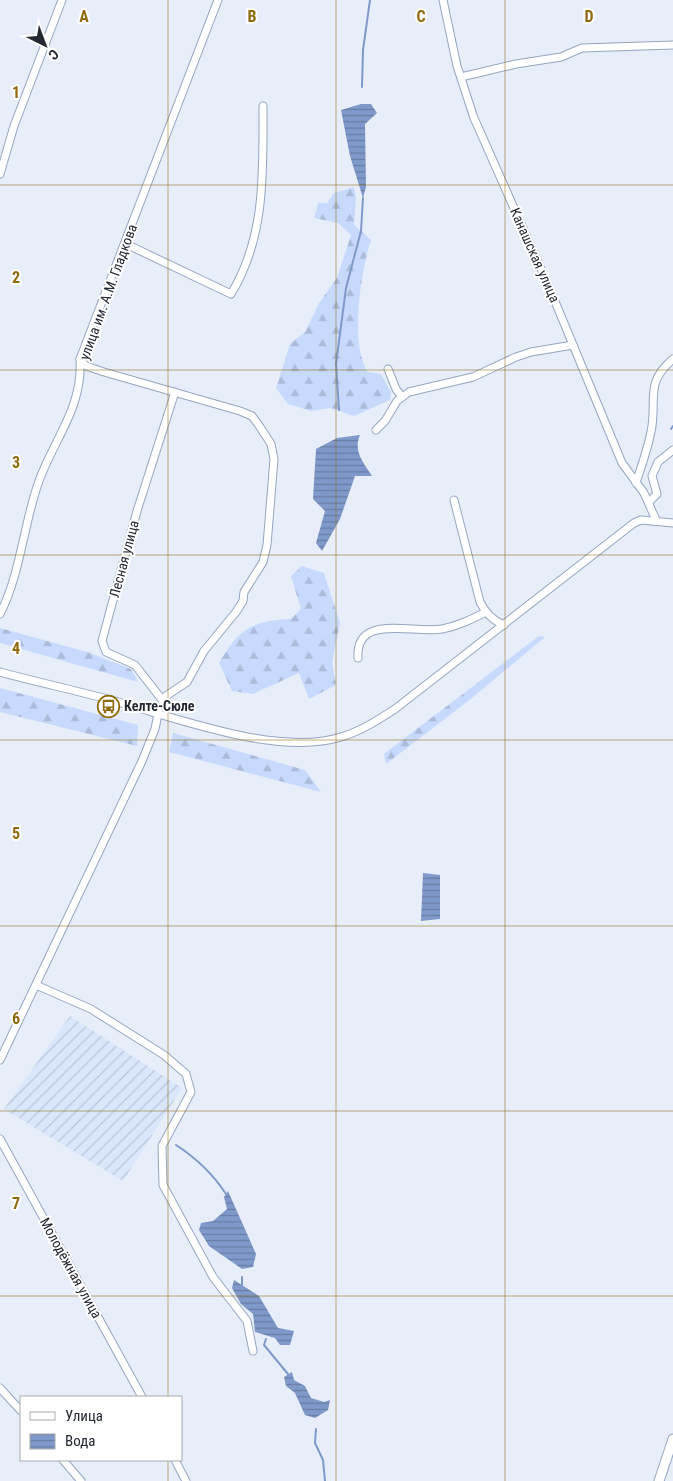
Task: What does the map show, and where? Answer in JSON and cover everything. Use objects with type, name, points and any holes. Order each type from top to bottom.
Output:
[{"type":"main road","points":[[659,1481],[673,1439]]},
{"type":"street","points":[[0,174],[14,126],[62,0]]},
{"type":"street","name":"улица им. А.М. Гладкова","points":[[0,614],[24,538],[39,480],[71,411],[81,373],[80,359],[126,244],[218,0]]},
{"type":"street","name":"Канашская улица","points":[[444,0],[461,77],[474,118],[622,463],[649,502],[656,520]]},
{"type":"street","points":[[461,77],[561,56],[582,48],[673,45]]},
{"type":"street","points":[[126,244],[231,294],[240,279],[255,235],[263,184],[263,106]]},
{"type":"street","points":[[376,430],[385,421],[397,401],[409,392],[473,378],[516,357],[573,345]]},
{"type":"street","points":[[0,1060],[142,761],[166,696],[187,682],[204,651],[236,612],[244,592],[263,562],[267,545],[274,459],[271,444],[252,416],[240,410],[86,366],[80,359]]},
{"type":"street","points":[[636,483],[646,456],[652,425],[652,389],[658,374],[673,359]]},
{"type":"street","points":[[388,369],[396,389],[402,397]]},
{"type":"street","name":"Лесная улица","points":[[164,701],[136,665],[106,652],[102,641],[137,511],[175,392]]},
{"type":"street","points":[[649,502],[657,494],[652,476],[658,462],[673,450]]},
{"type":"street","points":[[454,500],[480,602],[494,621],[504,625]]},
{"type":"street","points":[[0,672],[239,736],[280,741],[312,741],[341,738],[367,727],[395,709],[634,523],[641,520],[656,520],[673,523]]},
{"type":"street","points":[[358,658],[357,646],[361,637],[367,632],[385,629],[442,629],[486,612]]},
{"type":"street","points":[[36,985],[91,1009],[164,1055],[186,1074],[191,1092],[162,1146],[163,1185],[213,1277],[247,1321],[253,1351]]},
{"type":"street","name":"Молодёжная улица","points":[[0,1139],[141,1396]]},
{"type":"street","points":[[0,1388],[20,1410]]},
{"type":"street","points":[[64,1461],[80,1481]]},
{"type":"street","points":[[176,1461],[186,1481]]},
{"type":"shaded area","points":[[70,1016],[182,1088],[123,1181],[4,1109]]},
{"type":"green space","points":[[354,187],[356,198],[354,225],[371,240],[361,288],[358,326],[359,344],[362,360],[368,372],[381,374],[391,392],[390,400],[354,416],[330,408],[311,411],[288,404],[276,388],[290,344],[305,332],[319,303],[337,278],[351,235],[338,223],[314,218],[318,203],[327,203],[334,193]]},
{"type":"green space","points":[[302,566],[324,573],[340,623],[332,662],[336,685],[309,699],[299,673],[253,694],[232,691],[219,663],[233,642],[248,629],[266,622],[291,619],[301,609],[291,576]]},
{"type":"green space","points":[[0,628],[87,652],[131,669],[138,682],[0,643]]},
{"type":"green space","points":[[539,636],[545,637],[472,698],[386,764],[384,754]]},
{"type":"green space","points":[[0,688],[138,725],[137,746],[0,712]]},
{"type":"green space","points":[[173,733],[305,770],[321,792],[169,752]]},
{"type":"water","points":[[361,104],[371,104],[377,113],[365,124],[366,187],[363,198],[350,156],[341,110]]},
{"type":"water","points":[[360,435],[358,451],[372,476],[355,476],[340,519],[322,551],[316,543],[325,511],[313,499],[316,449],[337,438]]},
{"type":"water","points":[[423,873],[440,875],[440,919],[421,921]]},
{"type":"water","points":[[228,1191],[256,1254],[253,1267],[242,1269],[209,1246],[199,1230],[201,1223],[213,1221],[227,1209],[224,1197]]},
{"type":"water","points":[[234,1280],[259,1296],[278,1328],[294,1331],[290,1345],[280,1345],[275,1338],[255,1332],[253,1314],[241,1304],[232,1288]]},
{"type":"water","points":[[292,1372],[294,1380],[305,1386],[311,1398],[324,1402],[330,1400],[328,1410],[315,1418],[305,1415],[295,1393],[286,1386],[284,1377]]},
{"type":"waterway","points":[[362,87],[363,50],[370,0]]},
{"type":"waterway","points":[[339,410],[336,364],[346,288],[361,231],[363,198]]},
{"type":"waterway","points":[[176,1145],[204,1167],[226,1194]]},
{"type":"waterway","points":[[242,1277],[242,1285]]},
{"type":"waterway","points":[[266,1339],[264,1345],[288,1374]]},
{"type":"waterway","points":[[316,1429],[315,1443],[323,1460],[325,1481]]},
{"type":"place","name":"Келте-Сюле","points":[[108,706]]}]
